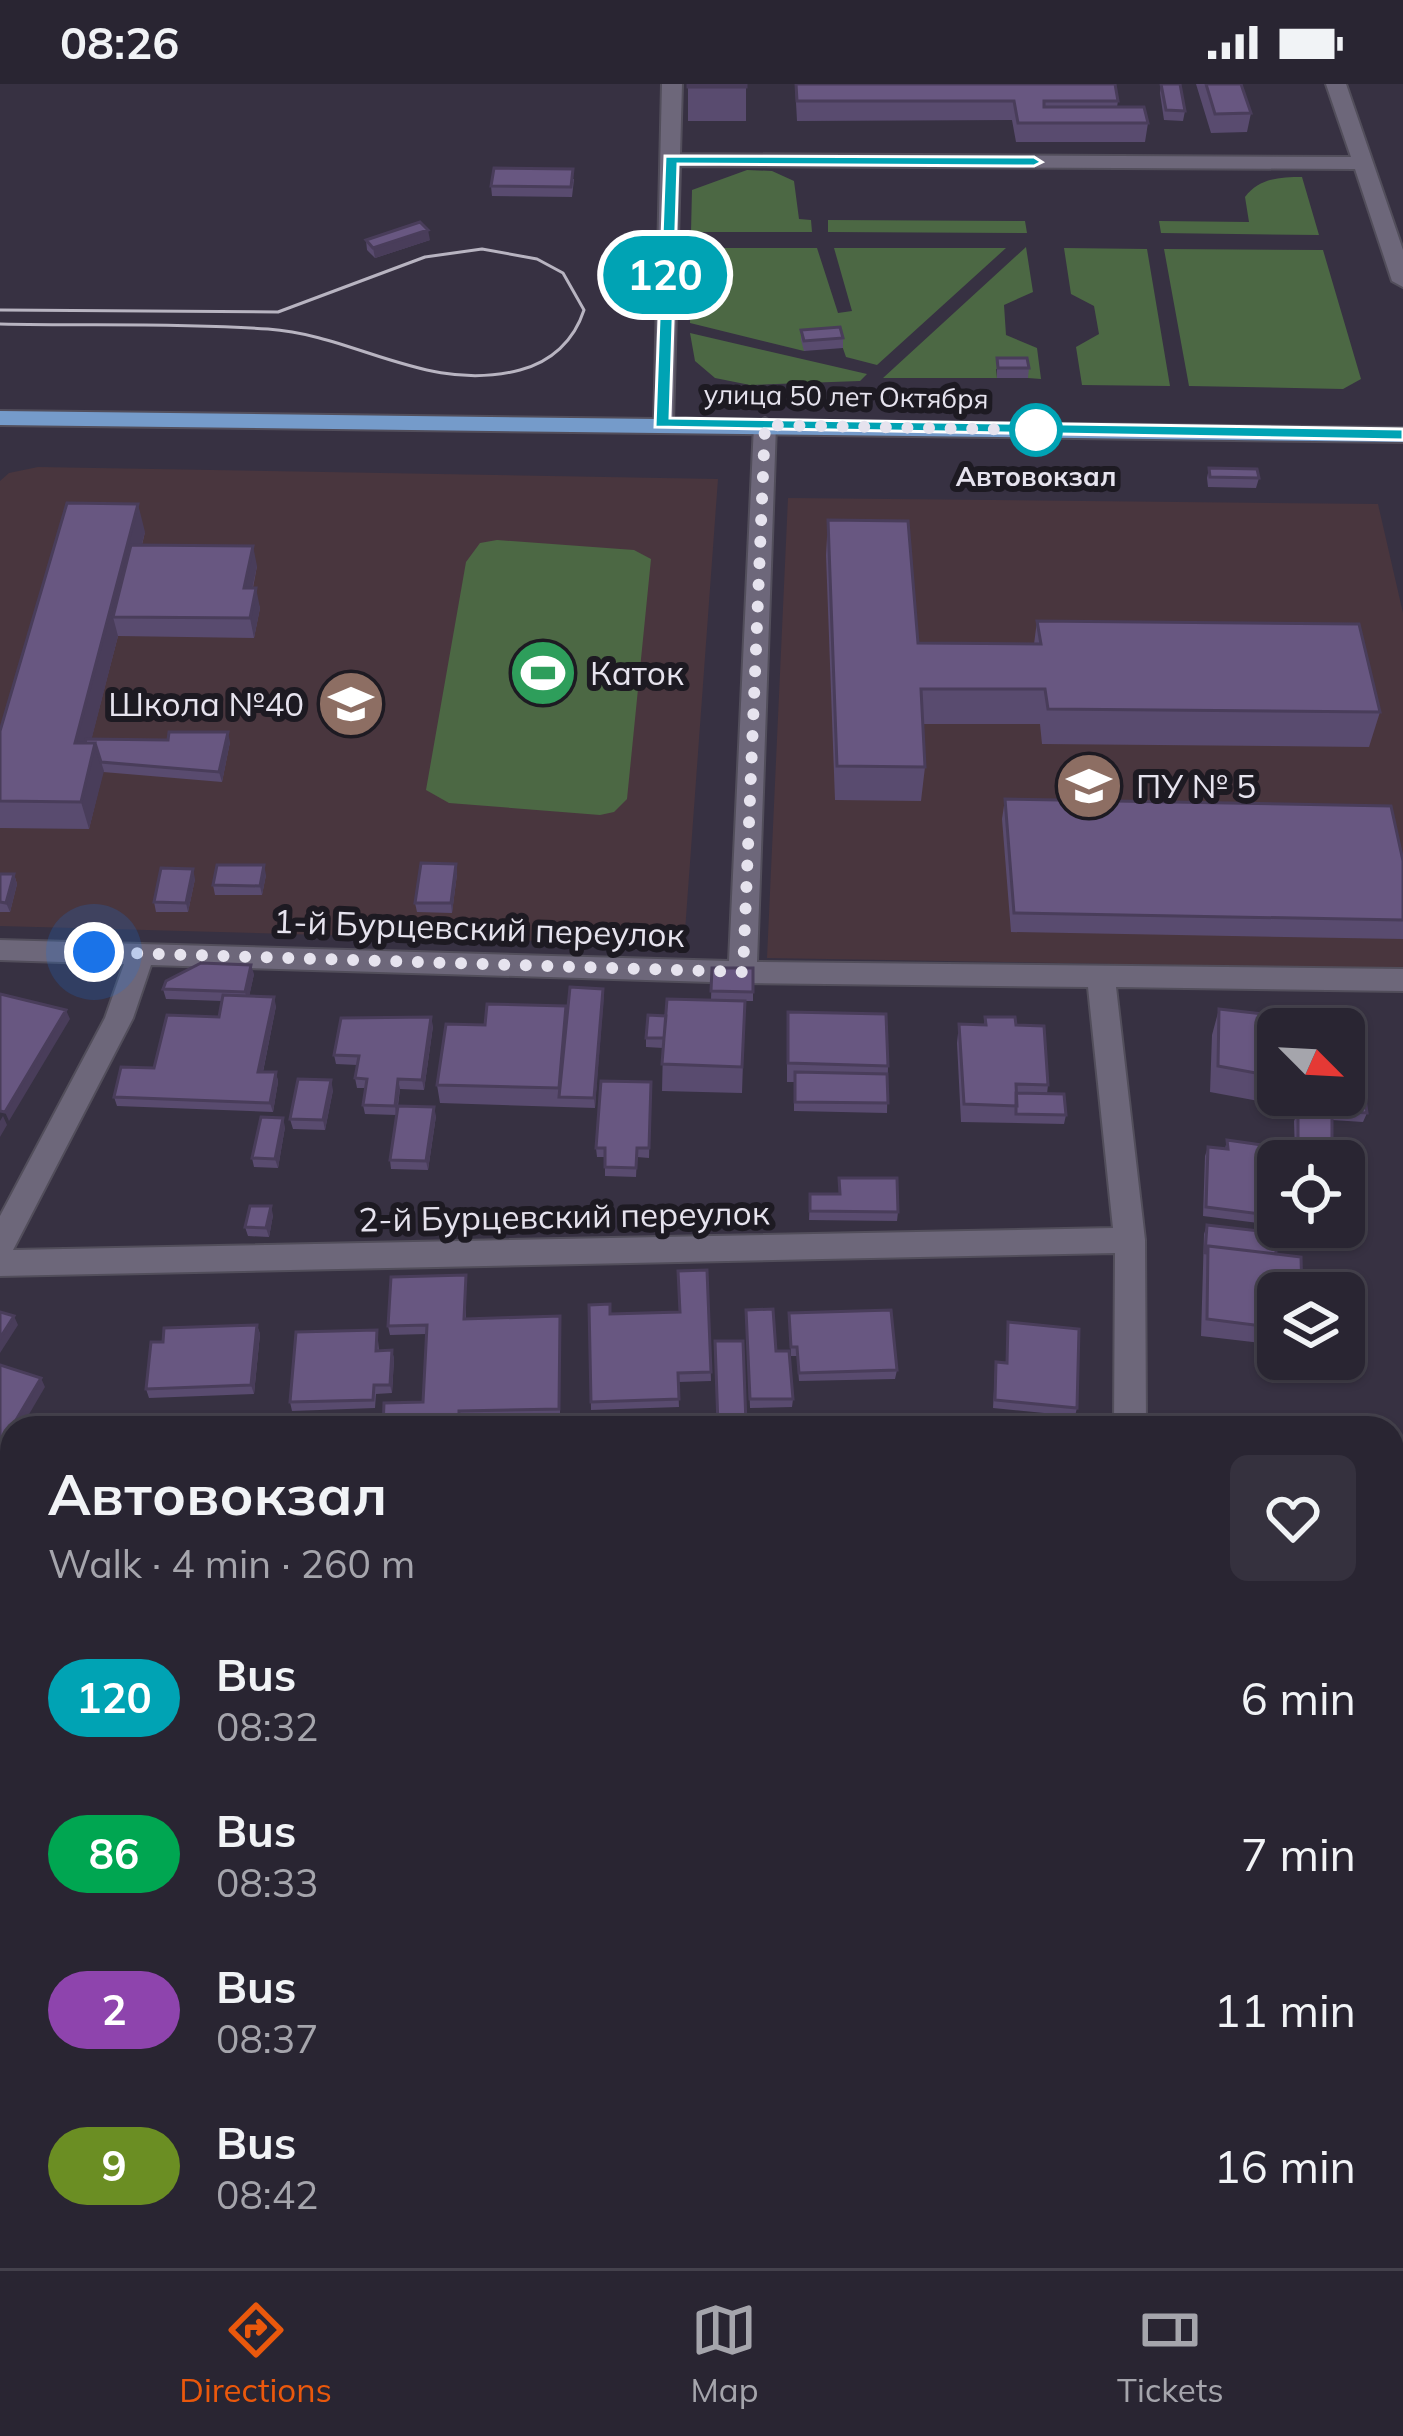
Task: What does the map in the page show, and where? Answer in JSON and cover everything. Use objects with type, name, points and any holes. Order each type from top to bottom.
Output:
[{"type":"main road","name":"улица 50 лет Октября","points":[[0,418],[1403,435]]},
{"type":"street","points":[[662,423],[672,84]]},
{"type":"street","points":[[1336,84],[1403,281]]},
{"type":"street","points":[[670,160],[1366,164]]},
{"type":"street","points":[[743,972],[765,425]]},
{"type":"street","name":"1-й Бурцевский переулок","points":[[0,950],[743,972],[1403,980]]},
{"type":"street","points":[[0,1246],[119,1018],[141,954]]},
{"type":"street","points":[[1101,976],[1130,1240],[1130,1416]]},
{"type":"street","name":"2-й Бурцевский переулок","points":[[0,1263],[1130,1240]]},
{"type":"shaded area","name":"Школа №40","points":[[38,467],[718,479],[684,945],[0,926],[0,481],[9,473]]},
{"type":"shaded area","name":"ПУ № 5","points":[[788,498],[1378,504],[1403,613],[1403,969],[767,958]]},
{"type":"green space","points":[[747,170],[772,171],[794,181],[799,219],[811,220],[812,232],[691,232],[692,190]]},
{"type":"green space","points":[[1302,177],[1319,235],[1161,233],[1159,221],[1249,222],[1245,197],[1251,191],[1270,180]]},
{"type":"green space","points":[[828,220],[1025,221],[1027,233],[828,232]]},
{"type":"green space","points":[[1026,247],[1033,292],[1004,305],[1006,335],[1037,348],[1041,379],[1028,378],[1026,369],[996,369],[997,378],[883,378]]},
{"type":"green space","points":[[692,248],[817,248],[838,313],[852,311],[834,248],[1006,248],[877,365],[846,357],[839,337],[804,351],[690,323]]},
{"type":"green space","points":[[1064,248],[1147,249],[1170,386],[1082,385],[1076,347],[1099,334],[1094,306],[1071,294]]},
{"type":"green space","points":[[1164,249],[1323,250],[1361,379],[1343,389],[1189,386]]},
{"type":"green space","points":[[690,333],[867,374],[860,381],[750,385],[715,378],[695,361]]},
{"type":"green space","name":"Каток","points":[[497,540],[634,550],[651,559],[627,799],[614,812],[600,815],[449,803],[426,790],[466,562],[480,543]]},
{"type":"building","points":[[746,84],[746,87],[688,87]]},
{"type":"building","points":[[796,84],[1115,84],[1118,101],[1044,101],[1044,107],[1144,107],[1148,123],[1018,123],[1014,101],[797,101]]},
{"type":"building","points":[[1161,84],[1180,84],[1185,111],[1166,110]]},
{"type":"building","points":[[1206,84],[1241,84],[1251,113],[1215,114]]},
{"type":"building","points":[[494,168],[573,169],[571,187],[491,186]]},
{"type":"building","points":[[420,222],[428,230],[373,248],[366,240]]},
{"type":"building","points":[[840,327],[843,338],[804,341],[801,330]]},
{"type":"building","points":[[997,358],[1027,358],[1029,368],[998,368]]},
{"type":"building","points":[[1209,468],[1257,469],[1259,478],[1210,477]]},
{"type":"building","points":[[67,503],[138,504],[75,743],[95,743],[81,802],[0,801],[0,731]]},
{"type":"building","points":[[828,520],[908,521],[918,643],[1041,644],[1037,621],[1359,624],[1380,712],[1048,709],[1045,689],[921,689],[925,767],[837,766]]},
{"type":"building","points":[[131,545],[253,546],[244,588],[256,588],[250,618],[113,617]]},
{"type":"building","points":[[169,732],[228,732],[219,772],[101,762],[95,743],[85,743],[86,739],[168,740]]},
{"type":"building","points":[[1005,799],[1391,806],[1403,861],[1403,920],[1014,913]]},
{"type":"building","points":[[421,863],[456,864],[451,903],[415,903]]},
{"type":"building","points":[[217,865],[264,865],[260,886],[213,885]]},
{"type":"building","points":[[161,868],[193,869],[186,903],[154,902]]},
{"type":"building","points":[[0,874],[14,874],[6,903],[0,902]]},
{"type":"building","points":[[201,963],[251,965],[245,992],[163,989],[166,981]]},
{"type":"building","points":[[712,968],[753,968],[753,992],[711,991]]},
{"type":"building","points":[[570,987],[603,989],[594,1098],[559,1097]]},
{"type":"building","points":[[0,994],[66,1010],[5,1112],[0,1111]]},
{"type":"building","points":[[223,995],[274,997],[258,1072],[276,1072],[270,1103],[114,1097],[121,1067],[154,1068],[167,1015],[219,1017]]},
{"type":"building","points":[[667,999],[745,1001],[742,1067],[662,1064]]},
{"type":"building","points":[[487,1004],[566,1006],[559,1088],[437,1085],[446,1024],[485,1025]]},
{"type":"building","points":[[1219,1009],[1257,1013],[1257,1073],[1218,1066]]},
{"type":"building","points":[[788,1012],[886,1014],[888,1066],[788,1063]]},
{"type":"building","points":[[648,1015],[666,1016],[664,1038],[646,1038]]},
{"type":"building","points":[[431,1017],[422,1080],[398,1079],[395,1106],[363,1105],[367,1079],[355,1078],[359,1056],[334,1055],[341,1018]]},
{"type":"building","points":[[985,1017],[1015,1017],[1016,1025],[1044,1026],[1048,1085],[1016,1084],[1017,1106],[964,1104],[959,1024],[986,1025]]},
{"type":"building","points":[[795,1072],[887,1074],[888,1103],[795,1102]]},
{"type":"building","points":[[298,1079],[331,1080],[323,1120],[290,1119]]},
{"type":"building","points":[[601,1081],[651,1082],[649,1148],[637,1148],[636,1168],[605,1167],[605,1148],[596,1148]]},
{"type":"building","points":[[1016,1093],[1064,1094],[1066,1115],[1016,1114]]},
{"type":"building","points":[[398,1106],[434,1107],[426,1161],[390,1160]]},
{"type":"building","points":[[1298,1116],[1332,1116],[1332,1140],[1298,1140]]},
{"type":"building","points":[[261,1117],[283,1118],[275,1159],[252,1158]]},
{"type":"building","points":[[1227,1140],[1257,1144],[1257,1214],[1206,1207],[1208,1147],[1228,1149]]},
{"type":"building","points":[[839,1178],[897,1178],[898,1212],[810,1211],[810,1194],[840,1194]]},
{"type":"building","points":[[250,1206],[271,1206],[266,1228],[245,1227]]},
{"type":"building","points":[[1207,1225],[1257,1231],[1257,1248],[1276,1248],[1276,1254],[1208,1246],[1205,1254]]},
{"type":"building","points":[[1208,1246],[1301,1257],[1301,1272],[1257,1272],[1257,1325],[1207,1319]]},
{"type":"building","points":[[707,1270],[711,1372],[678,1373],[679,1399],[591,1402],[589,1305],[610,1304],[610,1314],[680,1312],[678,1271]]},
{"type":"building","points":[[466,1275],[464,1319],[560,1316],[559,1409],[383,1416],[384,1403],[423,1402],[427,1325],[388,1326],[391,1277]]},
{"type":"building","points":[[773,1309],[776,1351],[789,1351],[793,1399],[750,1399],[746,1310]]},
{"type":"building","points":[[891,1310],[897,1370],[799,1373],[797,1347],[791,1347],[789,1313]]},
{"type":"building","points":[[0,1312],[14,1316],[0,1338]]},
{"type":"building","points":[[1008,1322],[1079,1329],[1077,1408],[995,1400],[996,1362],[1007,1363]]},
{"type":"building","points":[[257,1325],[251,1385],[146,1389],[151,1342],[163,1342],[164,1328]]},
{"type":"building","points":[[377,1330],[376,1351],[392,1350],[390,1385],[374,1385],[373,1400],[290,1402],[296,1332]]},
{"type":"building","points":[[715,1341],[743,1341],[746,1416],[718,1416]]},
{"type":"building","points":[[0,1365],[41,1378],[18,1416],[0,1416]]},
{"type":"tram line","points":[[0,310],[278,312],[425,257],[482,249],[537,259],[563,273],[584,310],[568,340],[551,356],[520,370],[486,375],[423,369],[332,341],[268,329],[0,324]]},
{"type":"bus line","name":"120","points":[[1034,162],[670,160],[662,423],[1403,435]]},
{"type":"place","name":"Автовокзал","points":[[1036,430]]},
{"type":"place","name":"Каток","points":[[543,673]]},
{"type":"place","name":"Школа №40","points":[[351,704]]},
{"type":"place","name":"ПУ № 5","points":[[1089,786]]},
{"type":"route","points":[[94,952],[743,972],[765,425],[1036,430]]}]
